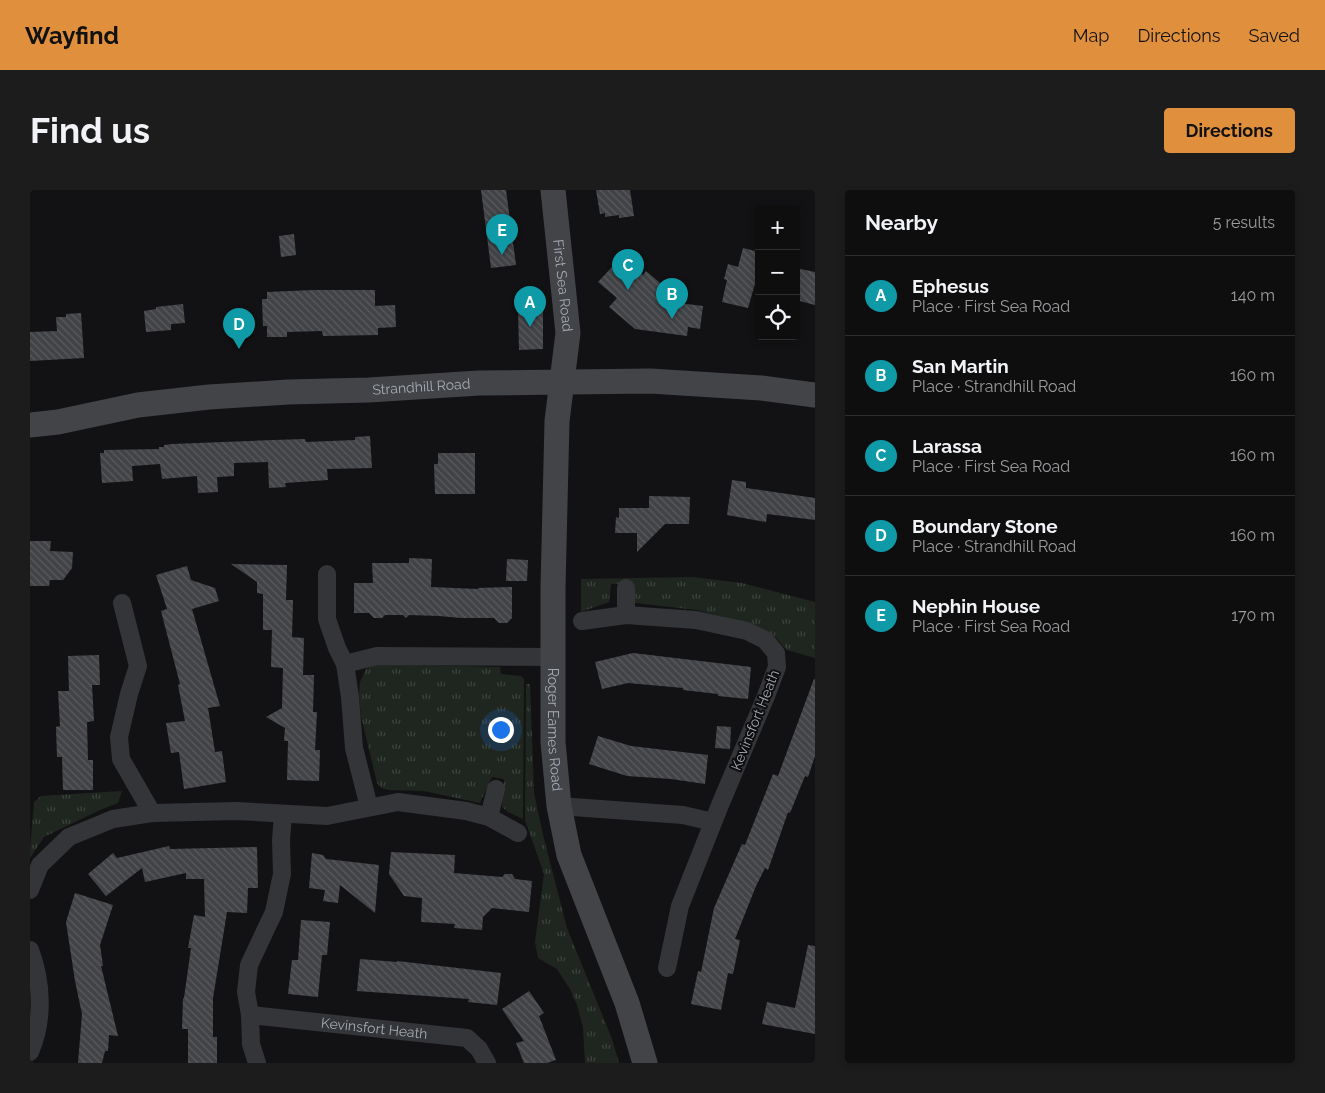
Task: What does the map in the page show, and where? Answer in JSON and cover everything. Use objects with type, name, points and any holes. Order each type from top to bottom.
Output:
[{"type":"main road","name":"First Sea Road","points":[[553,190],[568,333],[562,381]]},
{"type":"main road","name":"Roger Eames Road","points":[[562,381],[557,421],[553,588],[553,742],[559,806],[569,855],[627,1003],[645,1063]]},
{"type":"main road","name":"Strandhill Road","points":[[30,425],[58,422],[138,405],[209,398],[288,392],[369,390],[478,383],[650,381],[761,388],[815,395]]},
{"type":"street","points":[[327,574],[328,619],[337,648],[345,664],[354,748],[369,807]]},
{"type":"street","points":[[626,588],[626,615]]},
{"type":"street","points":[[122,603],[138,666],[119,737],[121,759],[152,813]]},
{"type":"street","name":"Kevinsfort Heath","points":[[582,621],[626,615],[696,620],[747,631],[765,640],[776,653],[777,666],[769,689],[680,906],[667,968]]},
{"type":"street","points":[[345,664],[377,656],[554,657]]},
{"type":"street","points":[[489,817],[496,789]]},
{"type":"street","points":[[30,890],[40,865],[69,837],[113,819],[152,813],[237,812],[327,816],[398,802],[446,808],[489,817],[518,833]]},
{"type":"street","points":[[559,806],[682,815],[713,822]]},
{"type":"street","points":[[257,1063],[250,1044],[250,1014],[246,992],[249,966],[274,912],[282,874],[282,815]]},
{"type":"street","points":[[30,950],[41,1001],[38,1035],[30,1052]]},
{"type":"street","name":"Kevinsfort Heath","points":[[250,1014],[467,1038],[479,1049],[487,1063]]},
{"type":"green space","points":[[693,577],[742,583],[815,602],[815,658],[787,650],[774,636],[739,621],[697,610],[635,603],[628,584],[611,584],[609,602],[581,612],[581,579]]},
{"type":"green space","points":[[376,664],[500,667],[501,674],[521,676],[524,679],[523,819],[502,807],[504,779],[492,777],[480,803],[424,791],[381,788],[377,783],[361,716],[359,694],[360,682],[366,669]]},
{"type":"green space","points":[[526,684],[530,684],[534,793],[544,839],[567,928],[612,1039],[619,1063],[585,1063],[583,1027],[570,989],[557,969],[538,958],[535,942],[544,874],[525,820]]},
{"type":"green space","points":[[122,791],[118,803],[44,837],[30,858],[34,802],[41,796]]},
{"type":"building","points":[[481,190],[506,190],[516,265],[491,268]]},
{"type":"building","points":[[596,190],[630,190],[634,216],[619,218],[619,215],[605,217],[605,213],[600,214]]},
{"type":"building","points":[[294,234],[296,255],[281,257],[279,236]]},
{"type":"building","points":[[743,248],[755,251],[755,284],[748,308],[722,302],[727,280],[724,279],[728,264],[738,267]]},
{"type":"building","points":[[623,258],[643,275],[646,271],[672,293],[671,302],[703,306],[700,329],[688,327],[687,336],[635,329],[609,307],[617,298],[598,282]]},
{"type":"building","points":[[800,269],[815,272],[815,305],[800,301]]},
{"type":"building","points":[[375,290],[375,306],[395,305],[396,327],[378,328],[378,335],[323,336],[322,331],[287,332],[287,337],[267,337],[267,326],[263,326],[262,299],[267,299],[267,292]]},
{"type":"building","points":[[183,304],[185,323],[171,324],[171,330],[146,332],[144,311],[156,309],[156,307]]},
{"type":"building","points":[[543,308],[543,349],[519,350],[518,309]]},
{"type":"building","points":[[81,313],[84,358],[30,361],[30,332],[57,331],[56,317],[66,317],[66,314]]},
{"type":"building","points":[[370,436],[372,468],[327,469],[328,480],[285,483],[286,487],[269,488],[268,462],[234,463],[234,476],[217,477],[218,492],[198,493],[197,476],[162,479],[160,464],[132,466],[133,481],[102,483],[100,453],[104,453],[104,450],[159,449],[159,447],[164,447],[164,445],[172,444],[305,439],[306,442],[355,440],[355,437]]},
{"type":"building","points":[[438,453],[475,453],[475,494],[435,494],[434,464],[438,464]]},
{"type":"building","points":[[732,480],[746,482],[746,488],[815,498],[815,520],[767,514],[766,522],[727,515]]},
{"type":"building","points":[[649,496],[690,497],[689,524],[665,524],[637,552],[637,533],[615,533],[616,517],[619,518],[619,508],[649,508]]},
{"type":"building","points":[[30,541],[51,541],[50,551],[73,552],[72,568],[63,580],[50,580],[49,586],[30,586]]},
{"type":"building","points":[[409,558],[432,559],[431,587],[478,589],[512,587],[512,618],[507,623],[499,623],[494,618],[409,615],[406,618],[403,615],[385,615],[382,618],[374,618],[369,613],[354,613],[354,583],[373,583],[372,563],[409,563]]},
{"type":"building","points":[[507,559],[528,560],[527,581],[506,581]]},
{"type":"building","points":[[231,564],[287,565],[286,600],[293,600],[292,637],[304,638],[303,675],[314,675],[313,712],[317,712],[315,750],[320,750],[319,781],[287,780],[288,741],[284,741],[285,728],[266,717],[282,708],[283,668],[271,667],[272,630],[263,630],[263,594],[257,593],[257,582]]},
{"type":"building","points":[[187,566],[191,580],[215,588],[219,601],[192,609],[220,706],[208,708],[215,752],[222,751],[226,782],[184,789],[179,752],[171,753],[166,723],[185,721],[178,685],[180,684],[161,611],[167,609],[156,575]]},
{"type":"building","points":[[633,653],[751,667],[748,699],[718,696],[718,694],[683,690],[683,688],[628,683],[602,689],[595,662]]},
{"type":"building","points":[[99,655],[100,685],[92,685],[94,721],[87,722],[88,760],[93,760],[93,790],[63,790],[62,757],[57,757],[56,727],[60,726],[58,691],[69,691],[68,656]]},
{"type":"building","points":[[814,679],[815,756],[808,777],[805,776],[790,813],[788,812],[768,870],[765,868],[756,886],[735,939],[740,940],[733,974],[728,973],[721,1010],[691,1004],[698,971],[701,972],[714,908],[742,844],[745,845],[773,774],[778,776]]},
{"type":"building","points":[[717,726],[731,727],[730,749],[715,748]]},
{"type":"building","points":[[598,736],[631,746],[708,755],[705,784],[671,779],[627,776],[589,764]]},
{"type":"building","points":[[169,846],[170,849],[257,847],[258,888],[248,888],[247,913],[227,912],[213,998],[213,1037],[217,1037],[217,1063],[188,1063],[188,1029],[182,1029],[183,998],[191,948],[188,948],[194,915],[205,917],[204,879],[186,879],[186,873],[145,882],[142,868],[106,896],[88,874],[113,853],[117,858]]},
{"type":"building","points":[[391,852],[455,855],[454,873],[502,877],[505,874],[512,874],[515,879],[532,881],[529,912],[492,908],[483,917],[482,930],[454,928],[455,924],[421,922],[422,898],[404,896],[389,874]]},
{"type":"building","points":[[312,853],[323,855],[326,859],[379,865],[375,913],[340,885],[338,903],[323,901],[325,890],[309,888]]},
{"type":"building","points":[[75,893],[113,905],[100,945],[103,966],[101,966],[118,1036],[109,1035],[108,1051],[105,1051],[102,1063],[78,1063],[82,1014],[66,922]]},
{"type":"building","points":[[301,920],[330,922],[327,955],[322,955],[318,997],[288,994],[292,960],[298,960]]},
{"type":"building","points":[[808,945],[815,946],[815,1034],[762,1024],[767,1002],[795,1008]]},
{"type":"building","points":[[360,959],[397,961],[501,973],[497,1005],[468,1002],[469,999],[357,991]]},
{"type":"building","points":[[529,991],[544,1013],[539,1016],[556,1060],[547,1063],[524,1063],[516,1043],[524,1041],[502,1009]]},
{"type":"place","name":"Nephin House","points":[[502,255]]},
{"type":"place","name":"Larassa","points":[[628,290]]},
{"type":"place","name":"San Martin","points":[[672,319]]},
{"type":"place","name":"Ephesus","points":[[530,327]]},
{"type":"place","name":"Boundary Stone","points":[[239,349]]}]
